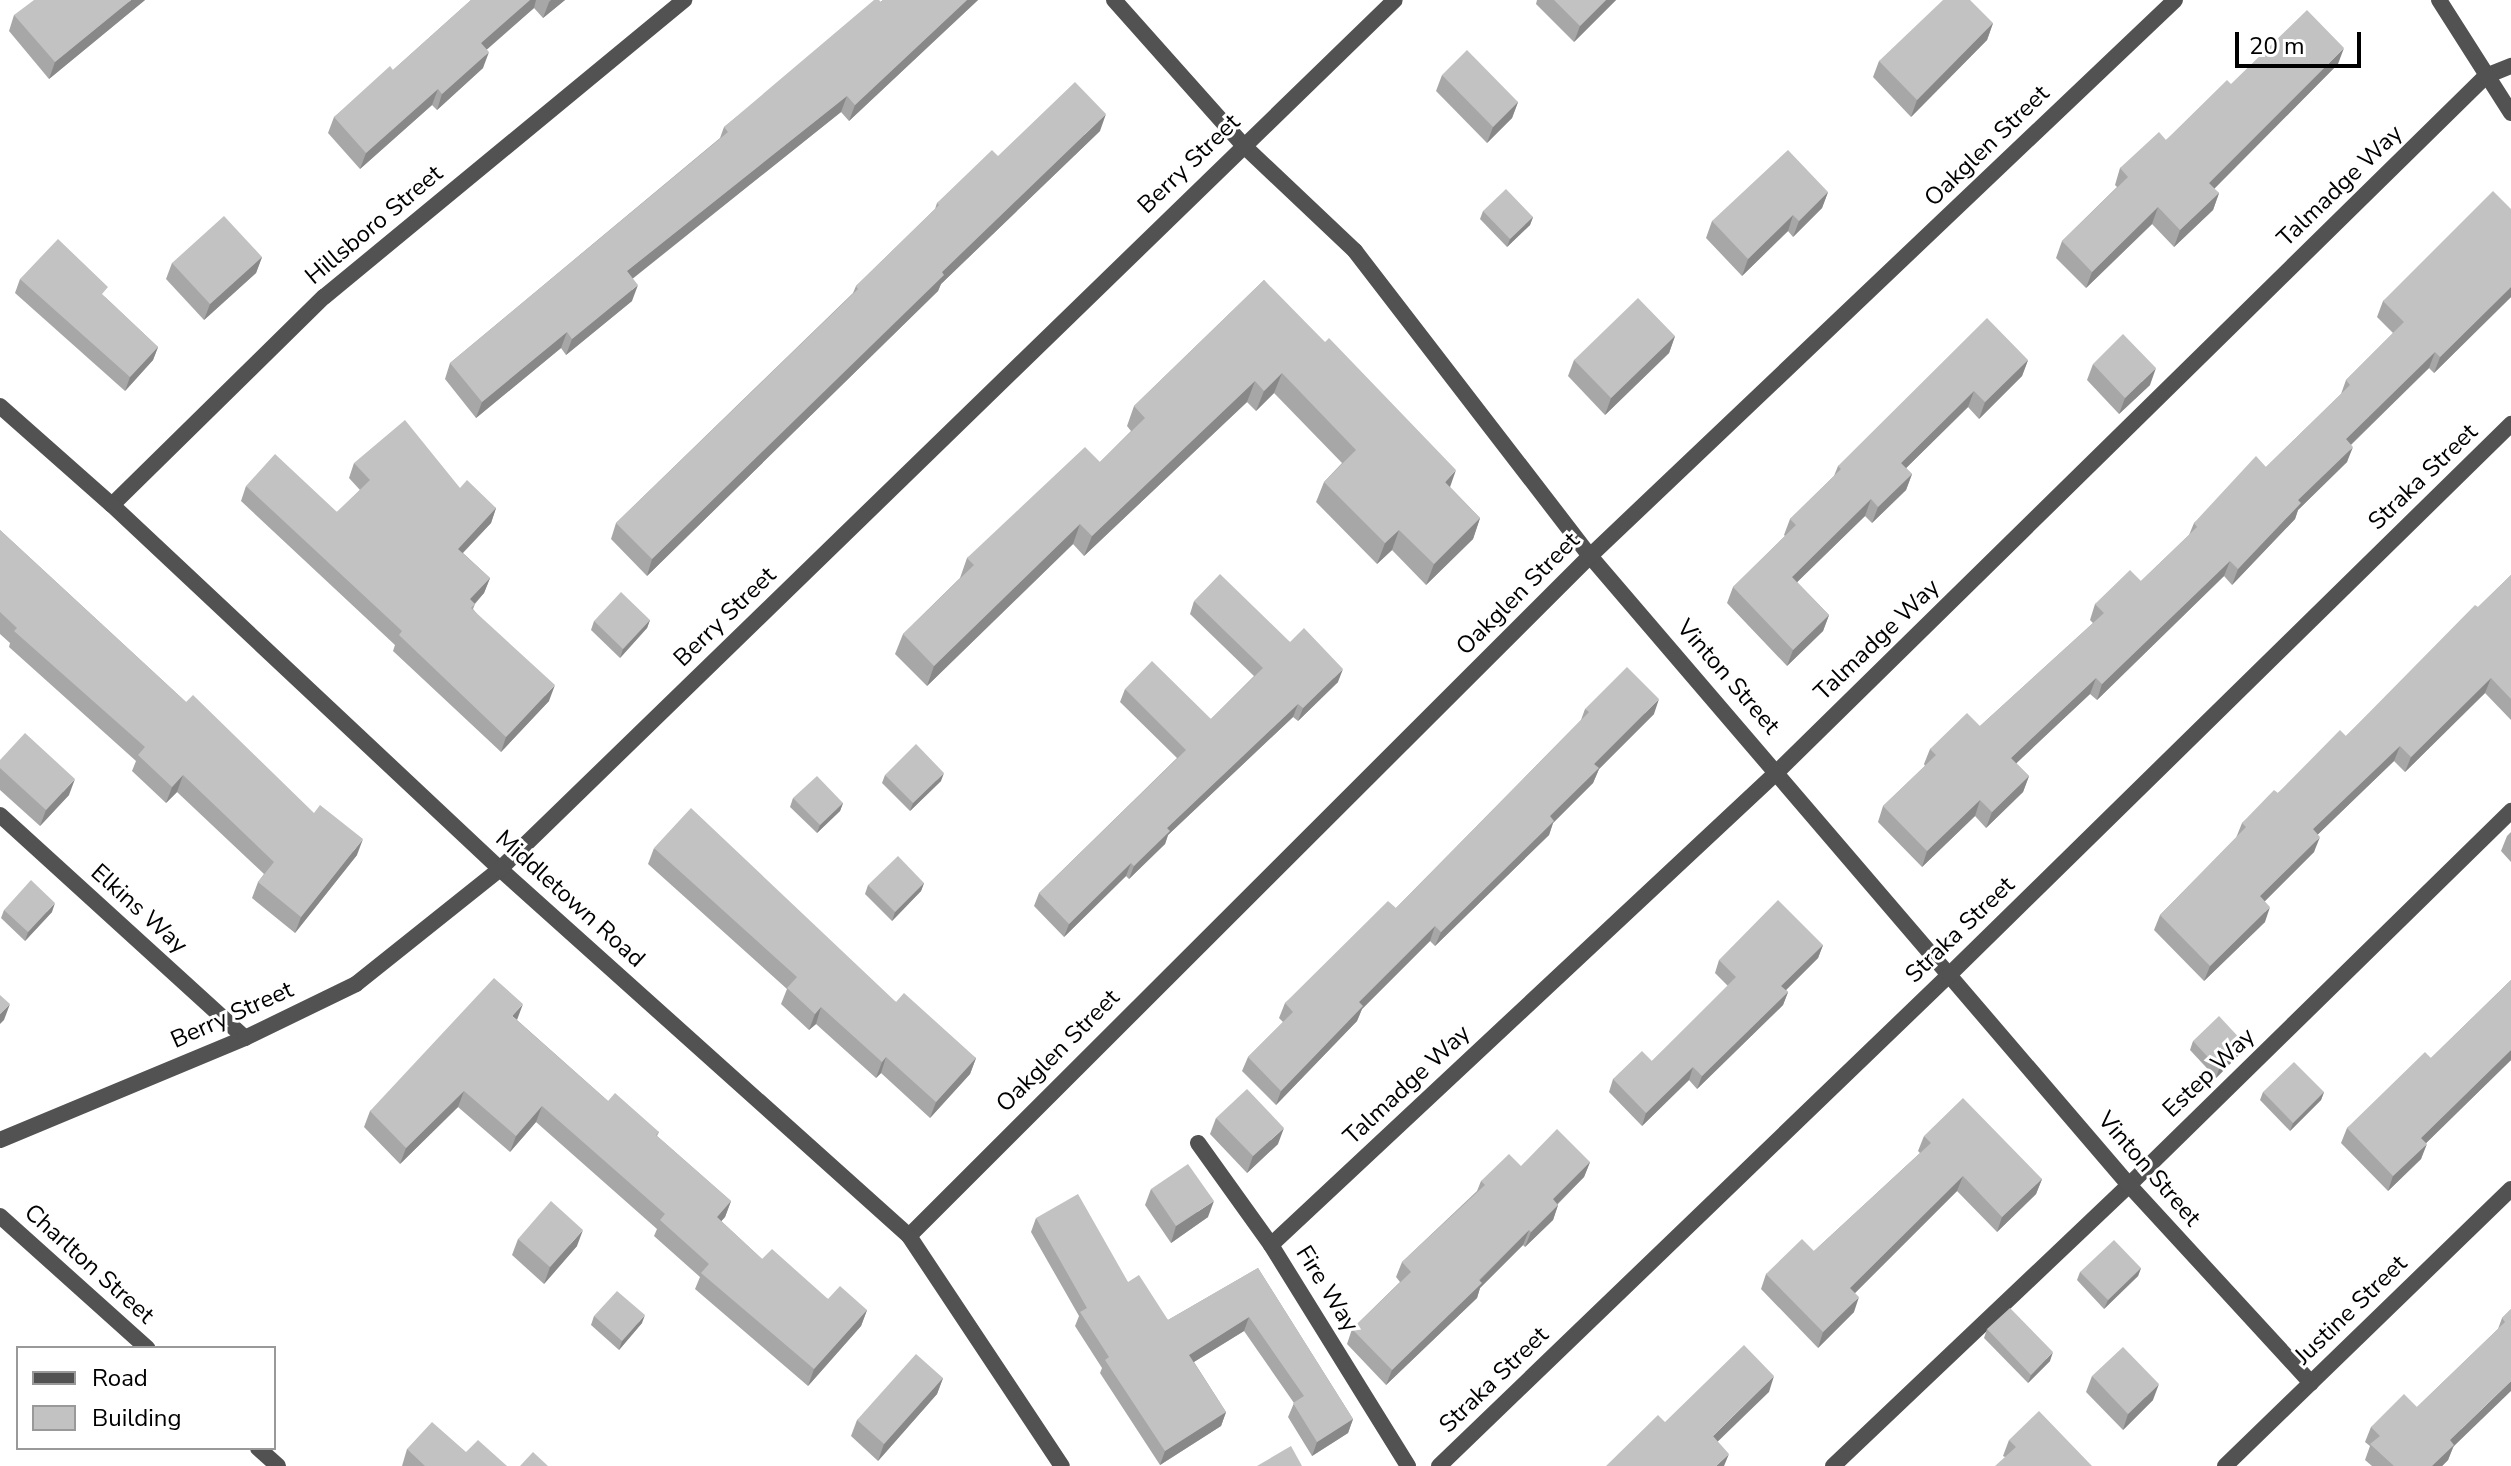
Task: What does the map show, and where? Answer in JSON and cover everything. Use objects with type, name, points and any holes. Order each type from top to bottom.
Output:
[{"type":"street","name":"Hillsboro Street","points":[[112,505],[324,297],[684,0]]},
{"type":"street","name":"Vinton Street","points":[[1114,0],[1243,145],[1355,251],[1590,556],[1778,771],[2129,1185],[2311,1383]]},
{"type":"street","name":"Berry Street","points":[[0,1140],[245,1038],[356,984],[500,869],[1395,0]]},
{"type":"street","name":"Oakglen Street","points":[[909,1236],[1590,556],[2175,0]]},
{"type":"street","points":[[2439,0],[2511,113]]},
{"type":"street","name":"Talmadge Way","points":[[1271,1245],[1778,771],[2486,76],[2511,66]]},
{"type":"street","name":"Middletown Road","points":[[0,406],[112,505],[500,869],[909,1236],[1062,1466]]},
{"type":"street","name":"Straka Street","points":[[1439,1466],[1950,974],[2511,424]]},
{"type":"street","name":"Estep Way","points":[[1833,1466],[2129,1185],[2511,811]]},
{"type":"street","name":"Elkins Way","points":[[0,815],[245,1038]]},
{"type":"street","name":"Fire Way","points":[[1198,1143],[1271,1245],[1408,1466]]},
{"type":"street","name":"Justine Street","points":[[2225,1466],[2511,1189]]},
{"type":"street","name":"Charlton Street","points":[[0,1216],[145,1346]]},
{"type":"street","points":[[260,1450],[278,1466]]},
{"type":"building","points":[[34,0],[131,0],[55,62],[14,15]]},
{"type":"building","points":[[471,0],[530,0],[481,43],[489,52],[442,94],[438,89],[366,153],[334,117],[390,66],[393,70]]},
{"type":"building","points":[[874,0],[967,0],[855,105],[847,96],[627,271],[638,285],[572,339],[567,332],[482,402],[450,363],[728,132],[724,127]]},
{"type":"building","points":[[1554,0],[1606,0],[1580,26]]},
{"type":"building","points":[[1943,0],[1970,0],[1993,23],[1917,100],[1879,61]]},
{"type":"building","points":[[2307,10],[2344,48],[2209,183],[2219,193],[2180,230],[2158,207],[2092,272],[2062,241],[2128,177],[2120,168],[2159,132],[2166,140],[2227,80],[2231,84]]},
{"type":"building","points":[[1467,50],[1518,102],[1493,127],[1442,75]]},
{"type":"building","points":[[1075,82],[1106,114],[652,559],[616,523],[858,289],[856,286],[992,150],[998,156]]},
{"type":"building","points":[[1788,150],[1828,192],[1799,221],[1793,215],[1748,259],[1712,221]]},
{"type":"building","points":[[1506,189],[1533,217],[1510,239],[1483,211]]},
{"type":"building","points":[[2493,191],[2511,209],[2511,287],[2440,357],[2435,352],[2346,439],[2353,447],[2298,500],[2301,503],[2238,569],[2230,561],[2102,684],[2096,678],[2011,758],[2029,776],[1992,812],[1980,800],[1927,851],[1883,806],[1936,755],[1930,749],[1967,713],[1980,726],[2104,613],[2095,604],[2130,570],[2141,581],[2197,527],[2194,523],[2256,456],[2266,467],[2350,385],[2346,380],[2404,322],[2383,301]]},
{"type":"building","points":[[224,216],[262,257],[210,304],[172,263]]},
{"type":"building","points":[[58,239],[108,287],[102,294],[158,347],[130,377],[20,279]]},
{"type":"building","points":[[1264,280],[1325,342],[1329,338],[1456,470],[1445,482],[1480,518],[1434,564],[1399,530],[1385,543],[1324,482],[1356,450],[1282,373],[1264,391],[1255,381],[1092,536],[1080,524],[934,666],[903,634],[974,565],[967,558],[1085,447],[1100,462],[1145,418],[1134,406]]},
{"type":"building","points":[[1638,298],[1675,336],[1611,398],[1574,360]]},
{"type":"building","points":[[1987,318],[2028,360],[1985,402],[1974,391],[1901,463],[1912,474],[1878,507],[1871,499],[1792,577],[1829,615],[1793,650],[1733,587],[1796,525],[1790,519],[1841,469],[1838,466]]},
{"type":"building","points":[[2123,334],[2156,368],[2125,398],[2093,364]]},
{"type":"building","points":[[405,420],[460,488],[467,480],[496,508],[458,549],[490,578],[470,599],[475,604],[471,608],[555,685],[506,737],[399,635],[402,631],[246,486],[275,454],[337,512],[370,480],[354,463]]},
{"type":"building","points":[[0,530],[186,702],[193,695],[314,813],[320,805],[363,839],[301,917],[258,882],[274,862],[183,775],[172,787],[138,755],[145,747],[14,631],[17,628],[0,612]]},
{"type":"building","points":[[1220,574],[1290,642],[1304,628],[1343,669],[1303,708],[1298,704],[1167,828],[1170,831],[1134,866],[1131,863],[1069,924],[1039,893],[1186,750],[1125,689],[1152,661],[1211,719],[1263,668],[1194,601]]},
{"type":"building","points":[[2511,575],[2511,699],[2491,678],[2411,757],[2400,746],[2313,829],[2320,837],[2260,896],[2270,907],[2210,966],[2160,915],[2246,827],[2242,823],[2274,790],[2278,793],[2340,730],[2346,736],[2475,605],[2478,607]]},
{"type":"building","points":[[621,592],[650,620],[623,649],[594,621]]},
{"type":"building","points":[[1627,667],[1659,699],[1594,764],[1599,768],[1550,816],[1554,821],[1441,932],[1435,926],[1359,1002],[1363,1006],[1281,1091],[1248,1057],[1293,1012],[1285,1003],[1388,901],[1396,908],[1589,712],[1585,709]]},
{"type":"building","points":[[25,733],[75,779],[46,810],[0,768],[0,760]]},
{"type":"building","points":[[916,744],[944,773],[913,803],[885,775]]},
{"type":"building","points":[[817,776],[843,803],[820,825],[793,798]]},
{"type":"building","points":[[691,808],[896,1002],[904,993],[976,1058],[936,1102],[886,1057],[882,1062],[821,1007],[815,1014],[787,988],[797,977],[654,848]]},
{"type":"building","points":[[898,856],[924,883],[895,912],[868,885]]},
{"type":"building","points":[[31,880],[55,903],[28,932],[4,910]]},
{"type":"building","points":[[1778,900],[1823,945],[1781,986],[1788,992],[1702,1076],[1693,1067],[1646,1113],[1613,1079],[1642,1051],[1652,1061],[1736,977],[1719,960]]},
{"type":"building","points":[[494,978],[523,1004],[512,1016],[608,1101],[615,1093],[659,1132],[656,1135],[731,1201],[717,1217],[762,1259],[772,1249],[828,1299],[840,1286],[867,1310],[814,1369],[701,1273],[709,1264],[660,1220],[665,1214],[542,1106],[516,1136],[464,1091],[406,1148],[370,1111]]},
{"type":"building","points":[[2511,980],[2511,1050],[2421,1138],[2427,1144],[2393,1176],[2347,1128],[2425,1052],[2431,1058]]},
{"type":"building","points":[[0,995],[10,1004],[0,1014]]},
{"type":"building","points":[[2219,1016],[2245,1044],[2219,1069],[2193,1041]]},
{"type":"building","points":[[2294,1062],[2324,1092],[2293,1123],[2263,1092]]},
{"type":"building","points":[[1247,1089],[1284,1128],[1253,1156],[1216,1118]]},
{"type":"building","points":[[1963,1098],[2042,1179],[2002,1217],[1963,1176],[1850,1288],[1859,1297],[1823,1332],[1766,1274],[1802,1239],[1814,1251],[1931,1143],[1924,1136]]},
{"type":"building","points":[[1557,1129],[1590,1162],[1553,1199],[1558,1205],[1531,1232],[1529,1230],[1479,1280],[1482,1283],[1392,1370],[1352,1329],[1411,1272],[1402,1262],[1485,1185],[1481,1181],[1509,1154],[1521,1166]]},
{"type":"building","points":[[1188,1164],[1214,1201],[1176,1226],[1151,1189]]},
{"type":"building","points":[[1078,1194],[1128,1282],[1139,1275],[1168,1320],[1258,1268],[1353,1419],[1317,1442],[1293,1403],[1304,1396],[1249,1317],[1189,1355],[1226,1412],[1165,1451],[1105,1360],[1109,1357],[1080,1312],[1087,1308],[1036,1218]]},
{"type":"building","points":[[551,1201],[583,1230],[550,1267],[518,1239]]},
{"type":"building","points":[[2114,1240],[2141,1268],[2108,1300],[2080,1272]]},
{"type":"building","points":[[617,1291],[645,1315],[622,1341],[594,1316]]},
{"type":"building","points":[[2010,1308],[2053,1352],[2031,1375],[1987,1329]]},
{"type":"building","points":[[2511,1309],[2511,1381],[2450,1440],[2454,1445],[2432,1466],[2394,1466],[2370,1444],[2380,1436],[2371,1427],[2404,1394],[2417,1407],[2505,1322],[2502,1318]]},
{"type":"building","points":[[1744,1345],[1774,1376],[1713,1436],[1729,1454],[1716,1466],[1606,1466],[1658,1415],[1665,1422]]},
{"type":"building","points":[[2123,1347],[2159,1384],[2128,1414],[2092,1376]]},
{"type":"building","points":[[916,1354],[943,1378],[884,1444],[857,1420]]},
{"type":"building","points":[[2039,1411],[2092,1466],[1995,1466],[2016,1447],[2009,1440]]},
{"type":"building","points":[[432,1422],[466,1452],[478,1440],[507,1466],[425,1466],[407,1449]]},
{"type":"building","points":[[1291,1446],[1302,1466],[1257,1466]]},
{"type":"building","points":[[533,1452],[548,1466],[520,1466]]}]
